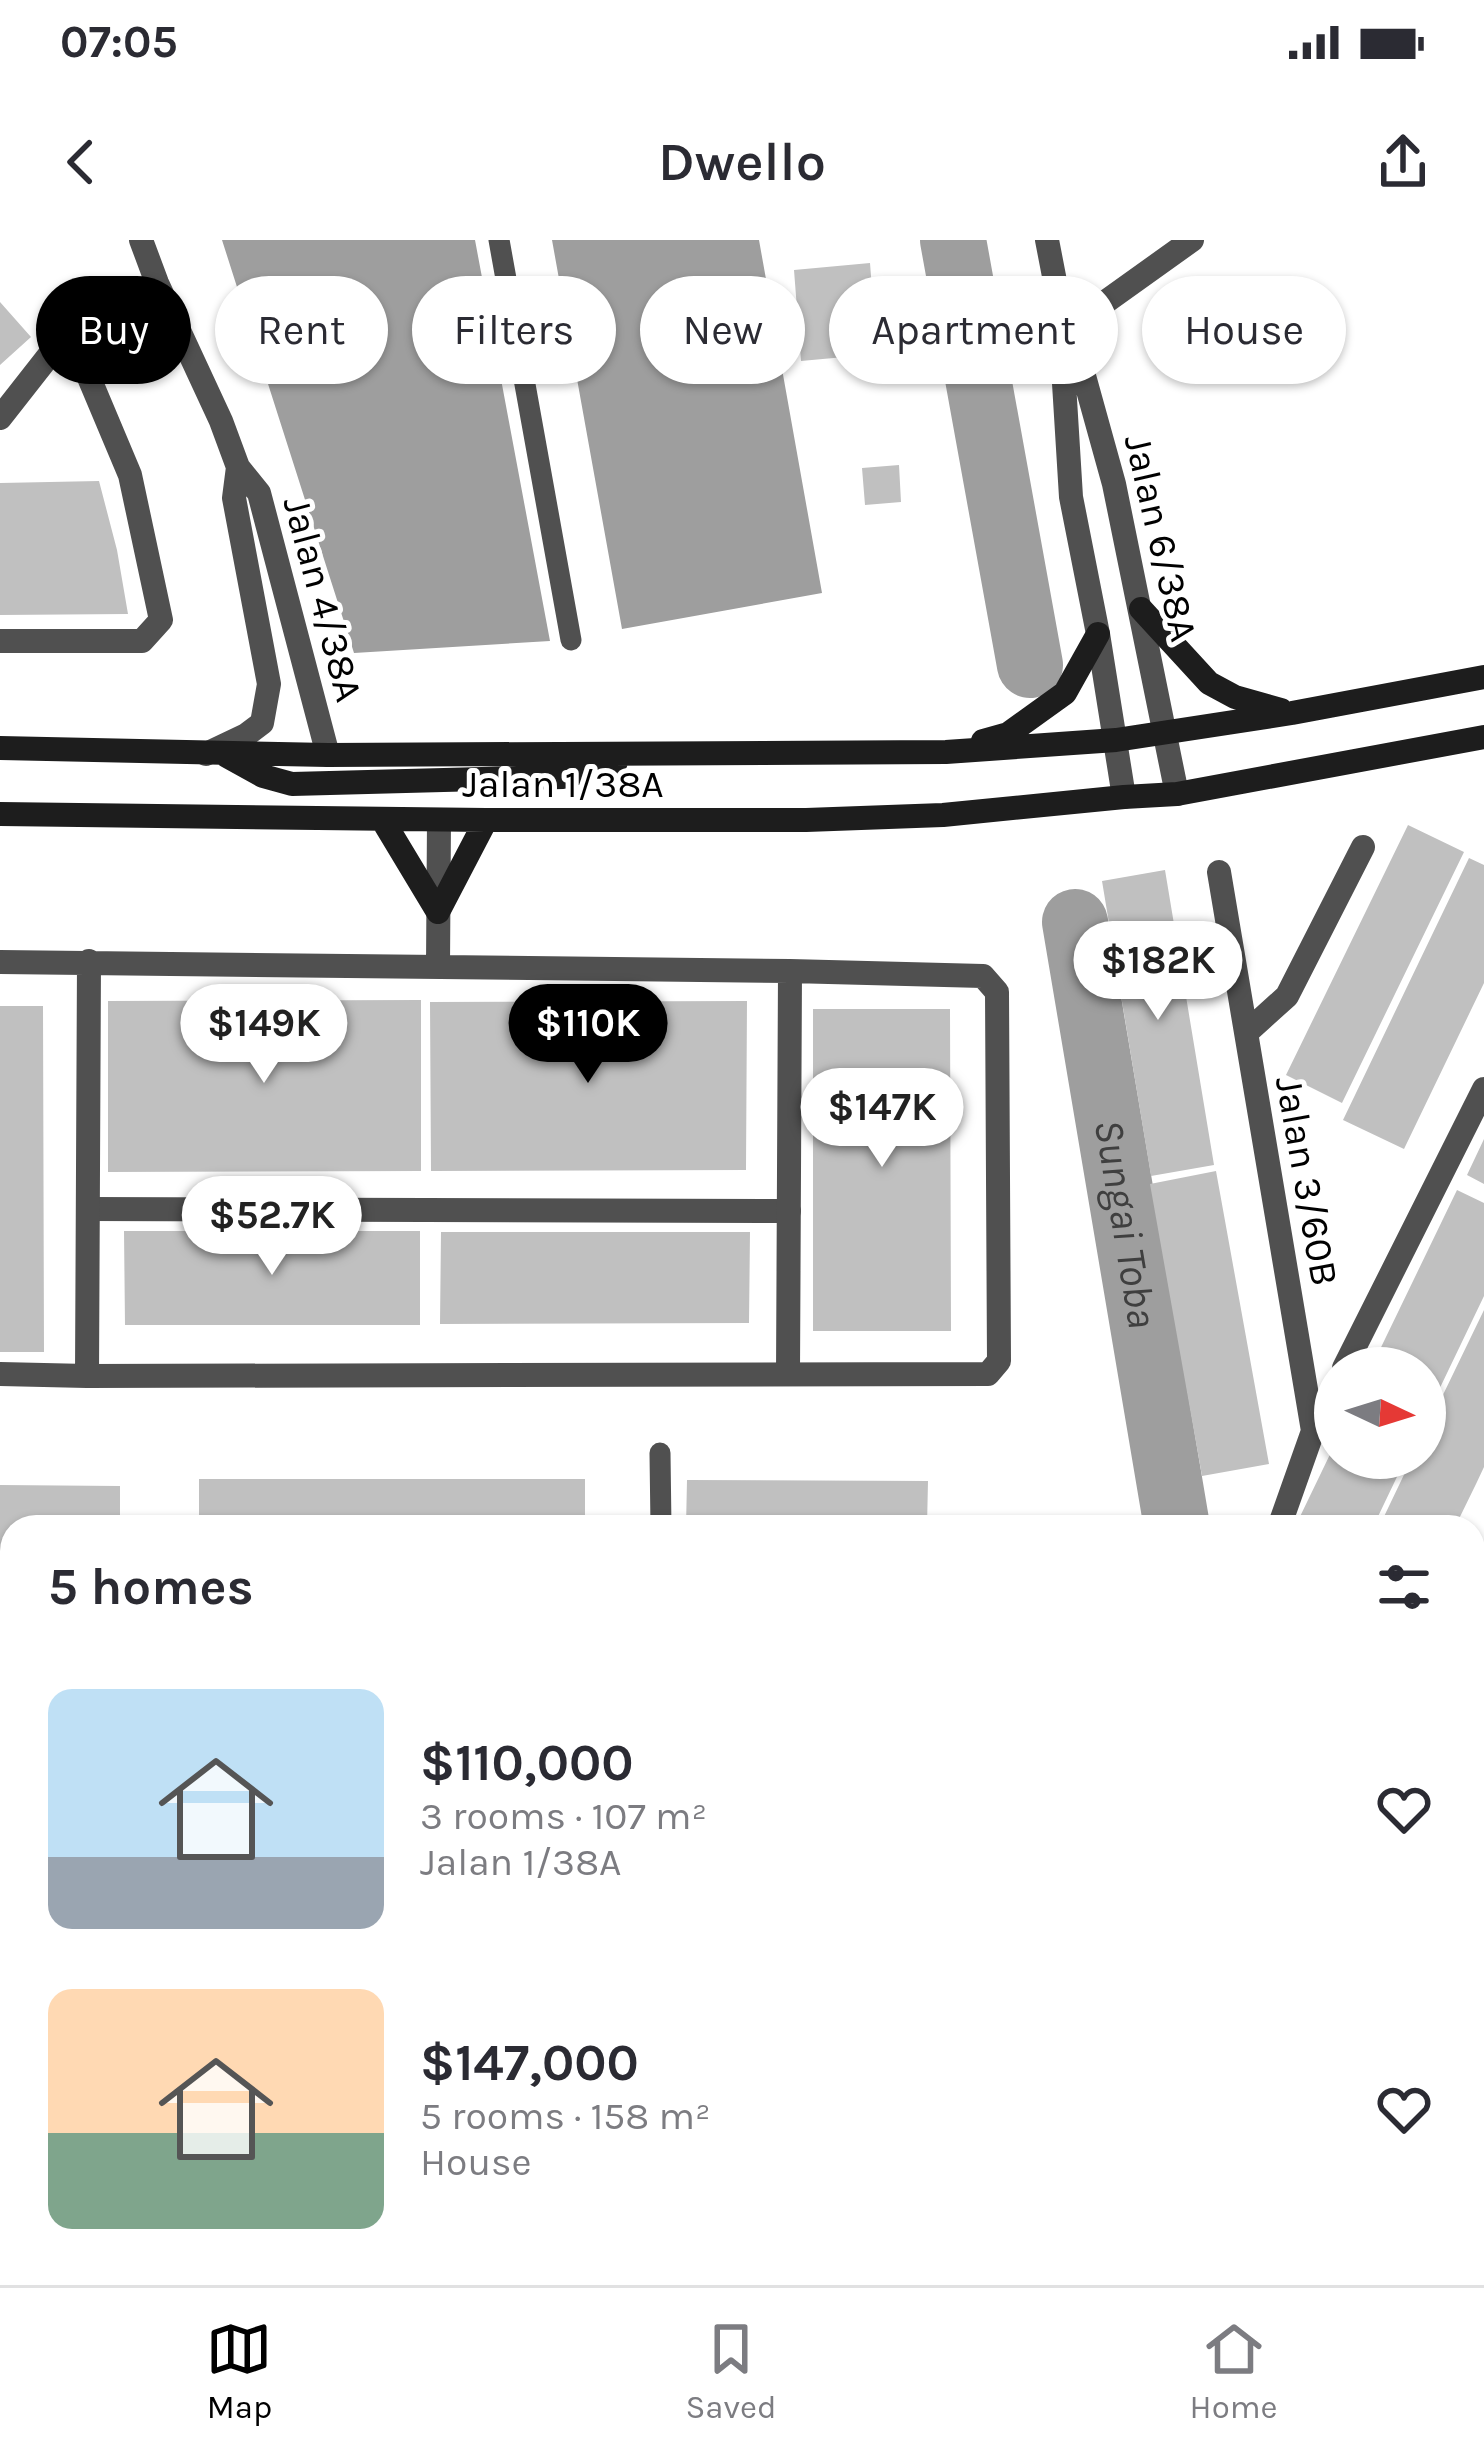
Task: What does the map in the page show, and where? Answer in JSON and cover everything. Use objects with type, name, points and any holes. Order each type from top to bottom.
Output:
[{"type":"main road","points":[[1141,609],[1209,682],[1235,697],[1292,713]]},
{"type":"main road","points":[[946,752],[1008,734],[1065,692],[1098,634]]},
{"type":"main road","name":"Jalan 1/38A","points":[[0,748],[328,755],[946,752],[1116,740],[1484,677]]},
{"type":"main road","name":"Jalan 1/38A","points":[[0,814],[439,820],[806,820],[943,815],[1178,794],[1484,737]]},
{"type":"main road","points":[[216,754],[292,784],[563,777],[649,752]]},
{"type":"main road","points":[[439,780],[439,820]]},
{"type":"main road","points":[[382,819],[438,912]]},
{"type":"main road","points":[[438,912],[486,820]]},
{"type":"street","name":"Jalan 4/38A","points":[[140,240],[154,276]]},
{"type":"street","name":"Jalan 6/38A","points":[[1048,240],[1055,276]]},
{"type":"street","points":[[1118,293],[1192,240]]},
{"type":"street","name":"Jalan 4/38A","points":[[191,356],[238,467],[259,493],[328,755]]},
{"type":"street","points":[[0,418],[36,372]]},
{"type":"street","points":[[0,641],[142,641],[160,620],[130,475],[92,384]]},
{"type":"street","name":"Jalan 6/38A","points":[[1067,384],[1070,497],[1124,796]]},
{"type":"street","name":"Jalan 6/38A","points":[[1083,384],[1114,484],[1178,794]]},
{"type":"street","name":"Jalan 4/38A","points":[[216,754],[262,723],[269,683],[234,498],[238,467]]},
{"type":"street","points":[[438,965],[439,820]]},
{"type":"street","points":[[1246,1033],[1287,996],[1363,847]]},
{"type":"street","name":"Jalan 3/60B","points":[[1219,872],[1312,1430]]},
{"type":"street","points":[[87,1376],[89,961]]},
{"type":"street","points":[[0,962],[983,976],[997,992],[999,1361],[988,1374],[0,1374]]},
{"type":"street","points":[[788,1375],[790,971]]},
{"type":"street","points":[[1355,1347],[1484,1089]]},
{"type":"street","points":[[88,1209],[789,1211]]},
{"type":"street","points":[[1283,1515],[1314,1426]]},
{"type":"lane","points":[[499,240],[571,640]]},
{"type":"lane","points":[[660,1453],[661,1515]]},
{"type":"shaded area","points":[[222,240],[475,240],[482,276],[412,276],[412,384],[502,384],[550,641],[354,653],[268,384],[388,384],[388,276],[234,276]]},
{"type":"shaded area","points":[[552,240],[759,240],[765,276],[640,276],[640,384],[785,384],[822,593],[622,629],[578,384],[616,384],[616,276],[558,276]]},
{"type":"building","points":[[870,263],[871,276],[829,276],[829,358],[805,361],[805,276],[794,276],[794,270]]},
{"type":"building","points":[[0,302],[31,337],[0,365]]},
{"type":"building","points":[[899,465],[901,502],[865,505],[862,468]]},
{"type":"building","points":[[99,481],[128,614],[0,615],[0,483]]},
{"type":"building","points":[[1408,825],[1464,852],[1342,1103],[1286,1075]]},
{"type":"building","points":[[1469,858],[1484,865],[1484,983],[1404,1149],[1343,1120]]},
{"type":"building","points":[[1165,870],[1214,1165],[1151,1176],[1102,881]]},
{"type":"building","points":[[421,1000],[421,1171],[108,1172],[108,1001]]},
{"type":"building","points":[[747,1001],[746,1170],[431,1171],[430,1002]]},
{"type":"building","points":[[0,1006],[43,1006],[44,1352],[0,1352]]},
{"type":"building","points":[[813,1009],[950,1009],[951,1331],[813,1331]]},
{"type":"building","points":[[1484,1139],[1484,1184],[1467,1175]]},
{"type":"building","points":[[1216,1171],[1269,1464],[1202,1476],[1150,1184]]},
{"type":"building","points":[[1457,1190],[1484,1203],[1484,1296],[1446,1375],[1446,1347],[1381,1347]]},
{"type":"building","points":[[124,1231],[420,1231],[420,1325],[125,1325]]},
{"type":"building","points":[[441,1232],[750,1232],[749,1323],[440,1324]]},
{"type":"building","points":[[1484,1310],[1484,1467],[1476,1484],[1461,1515],[1385,1515],[1402,1479],[1446,1479],[1446,1389]]},
{"type":"building","points":[[199,1479],[585,1479],[585,1515],[199,1515]]},
{"type":"building","points":[[1318,1479],[1396,1479],[1379,1515],[1301,1515]]},
{"type":"building","points":[[687,1480],[928,1481],[927,1515],[686,1515]]},
{"type":"building","points":[[0,1485],[120,1486],[120,1515],[0,1515]]},
{"type":"waterway","name":"Sungai Toba","points":[[953,240],[1030,665]]},
{"type":"waterway","name":"Sungai Toba","points":[[1075,922],[1175,1515]]}]
